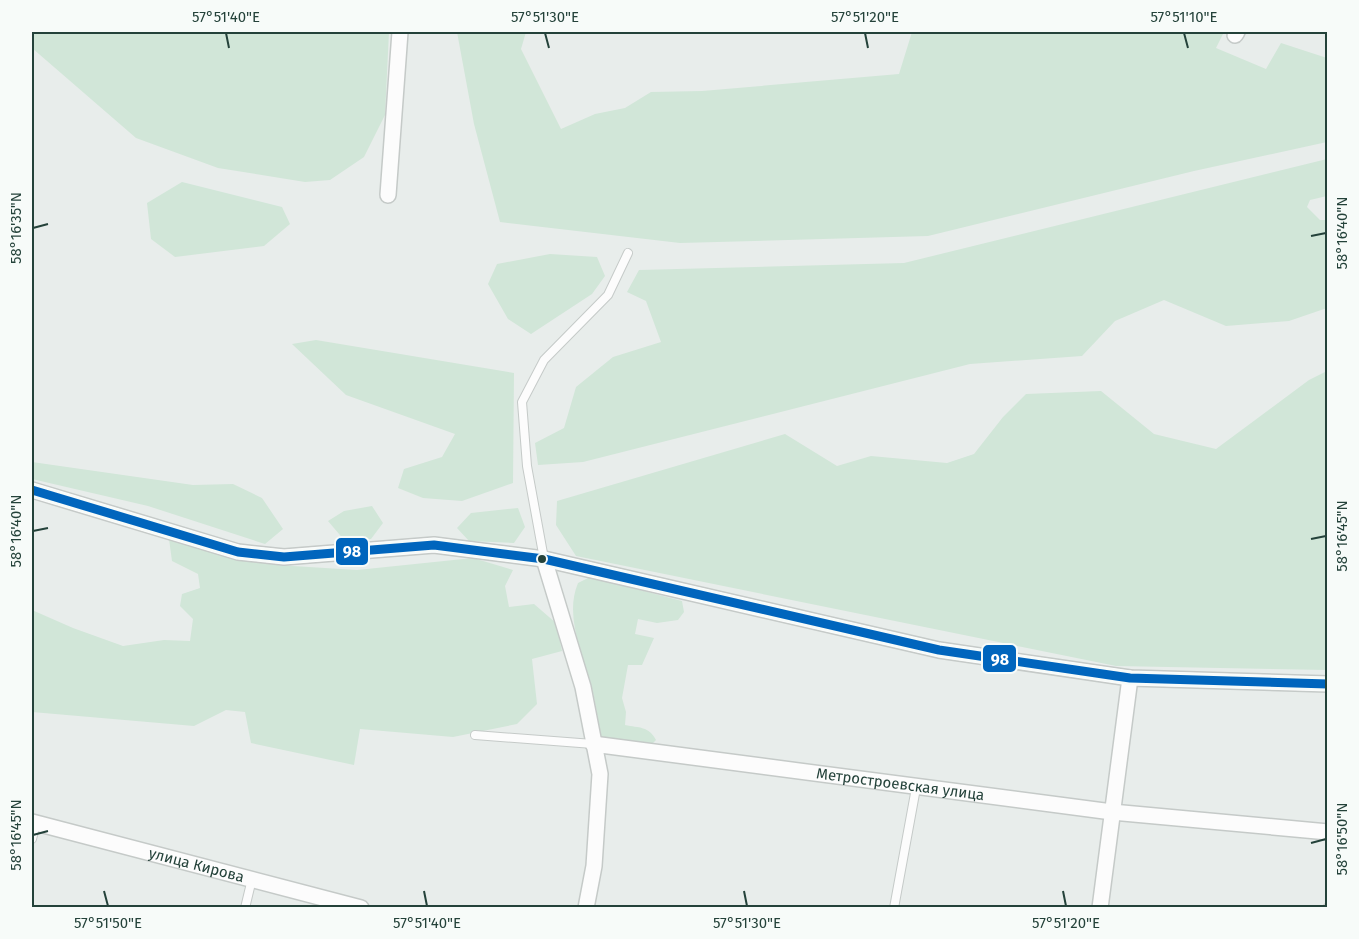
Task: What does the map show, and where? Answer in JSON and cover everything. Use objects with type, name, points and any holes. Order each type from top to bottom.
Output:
[{"type":"street","points":[[388,195],[400,32]]},
{"type":"street","points":[[32,490],[238,552],[284,557],[434,545],[544,559],[939,650],[1130,678],[1328,684]]},
{"type":"street","points":[[544,559],[584,687],[600,774],[594,866],[586,908]]},
{"type":"street","points":[[1100,908],[1130,678]]},
{"type":"street","name":"Метростроевская улица","points":[[593,744],[1112,812],[1328,832]]},
{"type":"street","name":"улица Кирова","points":[[34,823],[360,908]]},
{"type":"lane","points":[[544,559],[527,466],[522,402],[544,360],[608,295],[628,254]]},
{"type":"lane","name":"Метростроевская улица","points":[[475,735],[593,744]]},
{"type":"lane","points":[[894,908],[916,788]]},
{"type":"lane","points":[[32,839],[34,823]]},
{"type":"lane","points":[[245,908],[252,879]]},
{"type":"green space","points":[[32,32],[389,32],[385,115],[364,157],[330,180],[305,182],[218,168],[136,138],[32,48]]},
{"type":"green space","points":[[457,32],[526,32],[521,49],[561,129],[595,114],[625,108],[651,92],[702,91],[899,74],[912,32],[1224,32],[1216,48],[1266,69],[1281,43],[1327,58],[1327,142],[1194,171],[928,236],[680,243],[500,222],[474,124]]},
{"type":"green space","points":[[1327,159],[1327,196],[1310,200],[1307,207],[1320,220],[1327,220],[1327,308],[1289,321],[1226,326],[1164,300],[1115,321],[1082,356],[970,364],[583,462],[538,465],[535,443],[564,428],[576,387],[613,357],[661,342],[646,301],[627,292],[639,270],[904,263]]},
{"type":"green space","points":[[182,182],[282,207],[290,224],[264,246],[175,257],[151,239],[147,203]]},
{"type":"green space","points":[[550,254],[597,257],[605,276],[592,294],[531,334],[508,319],[488,284],[497,264]]},
{"type":"green space","points":[[316,340],[514,373],[513,483],[462,501],[423,498],[398,488],[404,469],[442,457],[455,434],[346,395],[292,344]]},
{"type":"green space","points":[[1327,371],[1327,670],[1116,666],[576,556],[556,525],[557,501],[785,434],[837,466],[871,456],[947,463],[974,454],[1003,417],[1026,394],[1101,391],[1154,434],[1216,449],[1309,380]]},
{"type":"green space","points":[[32,462],[193,485],[233,484],[262,498],[283,529],[265,544],[148,506],[32,479]]},
{"type":"green space","points":[[372,506],[383,523],[371,539],[345,541],[328,521],[344,511]]},
{"type":"green space","points":[[518,508],[525,527],[514,543],[469,541],[457,528],[471,513]]},
{"type":"green space","points":[[169,539],[277,565],[357,570],[473,558],[513,570],[505,586],[509,607],[534,604],[556,623],[562,651],[532,659],[537,704],[517,724],[453,737],[360,729],[354,765],[251,743],[245,712],[226,710],[194,726],[32,712],[32,610],[123,646],[164,640],[190,641],[193,619],[180,606],[182,594],[200,588],[198,574],[172,561]]},
{"type":"green space","points":[[590,577],[682,601],[684,612],[678,620],[657,623],[638,619],[635,634],[654,638],[642,665],[628,665],[622,698],[626,712],[625,725],[643,728],[650,732],[656,740],[651,745],[602,739],[592,688],[576,635],[573,609],[578,583]]},
{"type":"transit line","name":"98","points":[[32,490],[238,552],[284,557],[434,545],[544,559],[939,650],[1130,678],[1328,684]]}]
